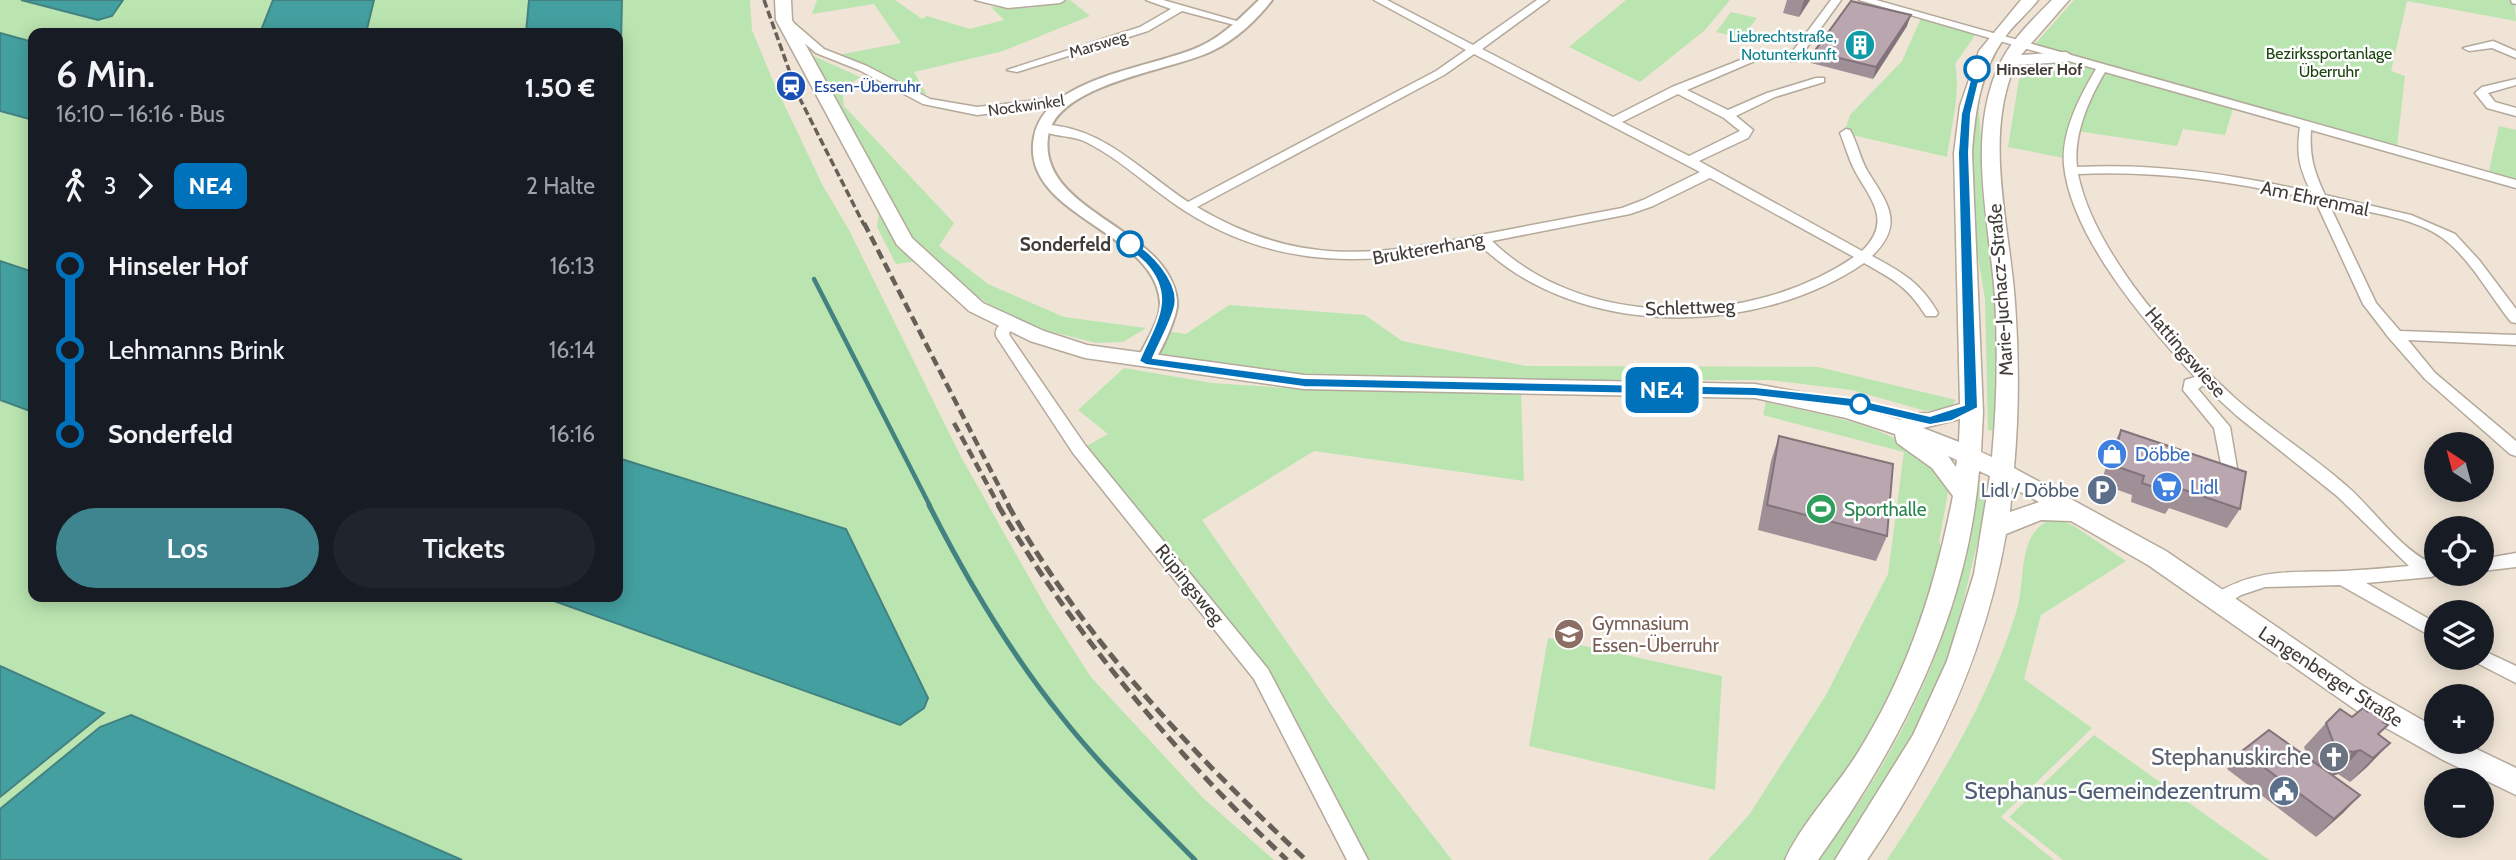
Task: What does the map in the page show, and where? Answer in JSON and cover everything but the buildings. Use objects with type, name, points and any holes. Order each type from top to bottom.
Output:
[{"type":"main road","name":"Langenberger Straße","points":[[783,0],[784,20],[904,241],[976,307],[1009,325],[1085,351],[1304,382],[1755,391],[1852,403],[1912,419],[2103,514],[2155,557]]},
{"type":"main road","name":"Marie-Juchacz-Straße","points":[[1800,860],[1850,793],[1889,728],[1923,660],[1944,594],[1965,495],[1970,447],[1964,140],[1974,78],[1996,37],[2030,0]]},
{"type":"main road","name":"Marie-Juchacz-Straße","points":[[1850,860],[1904,782],[1958,676],[1977,619],[1996,529],[2007,414],[2005,301],[1992,160],[1994,118],[2000,83],[2009,61],[2019,44],[2061,0]]},
{"type":"main road","points":[[2009,61],[2066,57]]},
{"type":"main road","name":"Langenberger Straße","points":[[1797,398],[1970,447]]},
{"type":"main road","points":[[1912,419],[1930,421],[1971,408]]},
{"type":"main road","points":[[1875,418],[1940,462],[1965,495]]},
{"type":"main road","name":"Langenberger Straße","points":[[2002,463],[2084,516],[2155,557],[2354,694],[2433,742],[2516,782]]},
{"type":"main road","points":[[1996,529],[2038,510],[2058,509],[2084,516]]},
{"type":"street","points":[[980,0],[1008,5],[1060,0]]},
{"type":"street","points":[[1152,0],[1242,24]]},
{"type":"street","name":"Nockwinkel","points":[[784,20],[820,51],[874,73],[917,99],[952,108],[998,111],[1039,102],[1066,101],[1127,74],[1200,52],[1227,37],[1266,0]]},
{"type":"street","points":[[1379,0],[1614,121],[1896,275],[1920,294],[1931,313]]},
{"type":"street","points":[[1190,206],[1440,73],[1477,50],[1544,0]]},
{"type":"street","points":[[1793,59],[1836,0]]},
{"type":"street","points":[[1864,0],[1896,4],[2019,44],[2516,184]]},
{"type":"street","name":"Marsweg","points":[[1013,70],[1132,34],[1180,8]]},
{"type":"street","points":[[2469,48],[2498,41],[2516,55]]},
{"type":"street","points":[[1614,121],[1696,78],[1753,58]]},
{"type":"street","name":"Hattingswiese","points":[[2102,68],[2074,136],[2071,171],[2077,200],[2096,240],[2169,337],[2206,377],[2255,423],[2340,489],[2408,558],[2424,566]]},
{"type":"street","points":[[1728,115],[1771,95],[1820,80]]},
{"type":"street","points":[[2516,82],[2486,89],[2481,93],[2491,105],[2516,112]]},
{"type":"street","points":[[1676,89],[1728,115],[1747,130],[1744,135],[1689,161]]},
{"type":"street","points":[[1066,101],[1044,128],[1041,153],[1047,173],[1063,194],[1149,260],[1164,280],[1169,304],[1146,361]]},
{"type":"street","points":[[2306,125],[2303,150],[2320,197],[2370,304],[2430,376],[2516,450]]},
{"type":"street","name":"Bruktererhang","points":[[1044,128],[1084,135],[1226,229],[1260,242],[1339,257],[1393,257],[1625,211],[1648,203],[1709,173]]},
{"type":"street","points":[[1846,133],[1865,177],[1871,181],[1884,218],[1880,236],[1864,258]]},
{"type":"street","name":"Am Ehrenmal","points":[[2071,171],[2169,173],[2320,197],[2415,222],[2452,238],[2516,319]]},
{"type":"street","name":"Schlettweg","points":[[1482,239],[1502,259],[1531,279],[1585,300],[1640,309],[1680,311],[1734,307],[1782,298],[1818,284],[1864,258]]},
{"type":"street","name":"Rüpingsweg","points":[[1009,325],[1002,332],[1003,336],[1079,449],[1261,674],[1358,860]]},
{"type":"street","points":[[2394,335],[2516,340]]},
{"type":"street","points":[[2206,377],[2190,384],[2191,390],[2222,427],[2231,480]]},
{"type":"street","points":[[2494,563],[2516,560]]},
{"type":"street","points":[[2219,600],[2236,588],[2258,579],[2343,578],[2424,571]]},
{"type":"street","points":[[2343,578],[2424,625]]},
{"type":"street","points":[[2494,663],[2516,675]]},
{"type":"green space","points":[[0,0],[750,0],[752,30],[823,186],[849,230],[961,457],[1047,609],[1091,677],[1204,799],[1274,860],[0,860]]},
{"type":"green space","points":[[817,0],[895,0],[922,19],[927,16],[970,29],[1004,20],[991,7],[1030,8],[1070,0],[1090,16],[1003,51],[914,72],[927,95],[838,55],[901,43],[874,4],[812,14]]},
{"type":"green space","points":[[1626,0],[1730,0],[1705,30],[1640,82],[1569,47]]},
{"type":"green space","name":"Bezirkssportanlage Überruhr","points":[[2074,0],[2514,0],[2516,21],[2407,1],[2391,71],[2405,76],[2397,146],[2035,44]]},
{"type":"green space","points":[[1731,12],[1757,18],[1742,38],[1716,32]]},
{"type":"green space","points":[[1921,18],[1976,34],[1955,64],[1956,98],[1947,157],[1844,133],[1850,115],[1902,61]]},
{"type":"green space","points":[[2039,53],[2100,68],[2069,159],[2008,147],[2019,80]]},
{"type":"green space","points":[[809,54],[860,77],[842,90],[844,106],[954,223],[939,246],[988,284],[1064,317],[1146,328],[1123,342],[1096,343],[1017,323],[959,284],[937,260],[918,251]]},
{"type":"green space","points":[[2103,69],[2234,105],[2225,135],[2183,129],[2177,146],[2077,131]]},
{"type":"green space","points":[[1978,101],[1994,299],[1997,432],[1988,430],[1985,299],[1976,245],[1972,176],[1972,136]]},
{"type":"green space","points":[[2499,126],[2516,130],[2516,179],[2489,171]]},
{"type":"green space","points":[[880,206],[918,261],[896,264],[877,227]]},
{"type":"green space","points":[[1229,305],[1365,315],[1402,341],[1526,366],[1818,367],[1956,400],[1951,407],[1926,411],[1852,390],[1769,380],[1396,381],[1239,371],[1161,355],[1165,331],[1186,334]]},
{"type":"green space","points":[[1124,368],[1212,383],[1316,390],[1521,393],[1524,481],[1314,451],[1202,520],[1328,701],[1452,860],[1364,860],[1276,692],[1085,447],[1108,434],[1078,410]]},
{"type":"green space","points":[[1766,402],[1867,427],[1892,437],[1934,466],[1949,486],[1939,542],[1949,569],[1904,690],[1795,860],[1708,860],[1749,815],[1826,695],[1888,574],[1904,452],[1763,415]]},
{"type":"green space","points":[[1975,479],[1984,483],[1984,515],[1951,655],[1936,698],[1835,860],[1818,860],[1877,774],[1903,728],[1925,680],[1944,632],[1959,582]]},
{"type":"green space","points":[[2057,518],[2074,526],[2126,561],[2041,615],[2024,679],[2092,728],[2001,817],[2054,860],[1887,860],[1943,771],[1991,678],[2016,613],[2028,543],[2034,532]]},
{"type":"green space","points":[[1548,638],[1722,676],[1715,790],[1529,746]]},
{"type":"green space","points":[[2094,735],[2269,860],[2063,860],[2009,817]]},
{"type":"water","points":[[21,0],[123,0],[112,16],[98,20]]},
{"type":"water","points":[[273,0],[374,0],[367,28],[262,28]]},
{"type":"water","points":[[529,0],[622,0],[621,28],[526,28]]},
{"type":"water","points":[[0,33],[28,41],[28,119],[0,111]]},
{"type":"water","points":[[0,261],[28,270],[28,410],[0,400]]},
{"type":"water","points":[[623,460],[846,529],[928,698],[924,708],[900,725],[557,602],[623,602]]},
{"type":"water","points":[[0,666],[104,713],[0,797]]},
{"type":"water","points":[[131,715],[462,860],[0,860],[0,809],[100,727]]},
{"type":"waterway","points":[[814,279],[930,506]]},
{"type":"waterway","points":[[929,505],[990,614],[1042,692],[1109,772],[1195,860]]},
{"type":"railway","points":[[764,0],[798,95],[864,225]]},
{"type":"railway","points":[[864,223],[1009,506]]},
{"type":"railway","points":[[954,423],[999,506]]},
{"type":"railway","points":[[998,505],[1061,602],[1130,693],[1206,778],[1287,860]]},
{"type":"railway","points":[[1008,505],[1038,555],[1106,649],[1182,737],[1306,860]]},
{"type":"bus line","name":"NE4","points":[[1130,244],[1149,260],[1164,280],[1169,304],[1146,361],[1304,382],[1755,391],[1852,403],[1930,421],[1971,408],[1963,153],[1966,114],[1977,69]]},
{"type":"place","name":"Liebrechtstraße, Notunterkunft","points":[[1860,45]]},
{"type":"place","name":"Hinseler Hof","points":[[1977,69]]},
{"type":"place","name":"Essen-Überruhr","points":[[791,86]]},
{"type":"place","name":"Sonderfeld","points":[[1130,244]]},
{"type":"place","name":"Döbbe","points":[[2112,454]]},
{"type":"place","name":"Lidl","points":[[2167,487]]},
{"type":"place","name":"Lidl / Döbbe","points":[[2102,490]]},
{"type":"place","name":"Sporthalle","points":[[1821,509]]},
{"type":"place","name":"Gymnasium Essen-Überruhr","points":[[1569,634]]},
{"type":"place","name":"Stephanuskirche","points":[[2334,757]]},
{"type":"place","name":"Stephanus-Gemeindezentrum","points":[[2284,791]]}]
